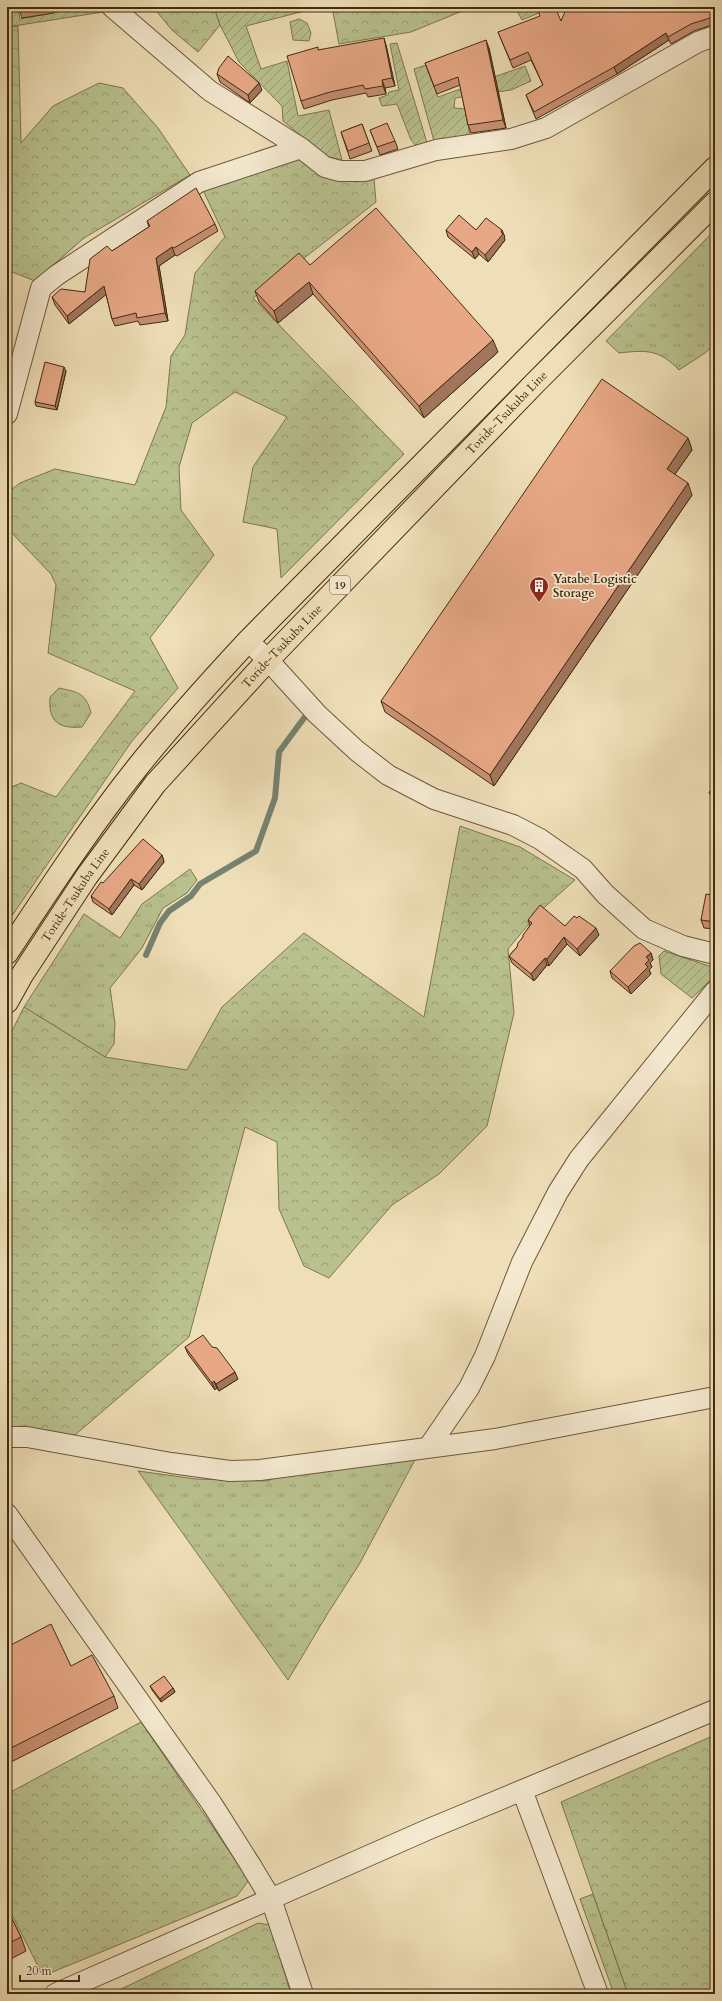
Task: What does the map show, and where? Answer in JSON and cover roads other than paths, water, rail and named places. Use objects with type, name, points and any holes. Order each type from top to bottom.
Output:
[{"type":"main road","name":"Toride-Tsukuba Line","points":[[7,953],[66,863],[135,770],[191,703],[248,641],[715,168]]},
{"type":"main road","name":"Toride-Tsukuba Line","points":[[7,1002],[22,975],[87,876],[155,784],[268,660],[535,383],[715,203]]},
{"type":"street","points":[[112,7],[210,91],[301,148],[325,167],[340,171],[365,171],[436,150],[511,139],[546,128],[698,42],[715,36]]},
{"type":"street","points":[[7,414],[42,288],[57,275],[198,182],[301,148]]},
{"type":"street","points":[[248,641],[268,660],[317,714],[357,751],[388,775],[434,799],[513,825],[540,839],[583,869],[605,894],[644,929],[683,946],[715,954]]},
{"type":"street","points":[[428,1448],[469,1388],[485,1356],[522,1262],[558,1192],[579,1160],[715,992]]},
{"type":"street","points":[[7,1437],[27,1437],[171,1463],[230,1471],[260,1470],[496,1439],[715,1397]]},
{"type":"street","points":[[7,1514],[212,1804],[271,1899],[303,1994]]},
{"type":"street","points":[[55,1994],[429,1828],[715,1710]]},
{"type":"street","points":[[522,1790],[598,1994]]},
{"type":"waterway","points":[[146,955],[160,923],[169,911],[191,896],[200,884],[256,851],[275,798],[279,752],[304,718]]},
{"type":"place","name":"Yatabe Logistic Storage","points":[[539,603]]}]
